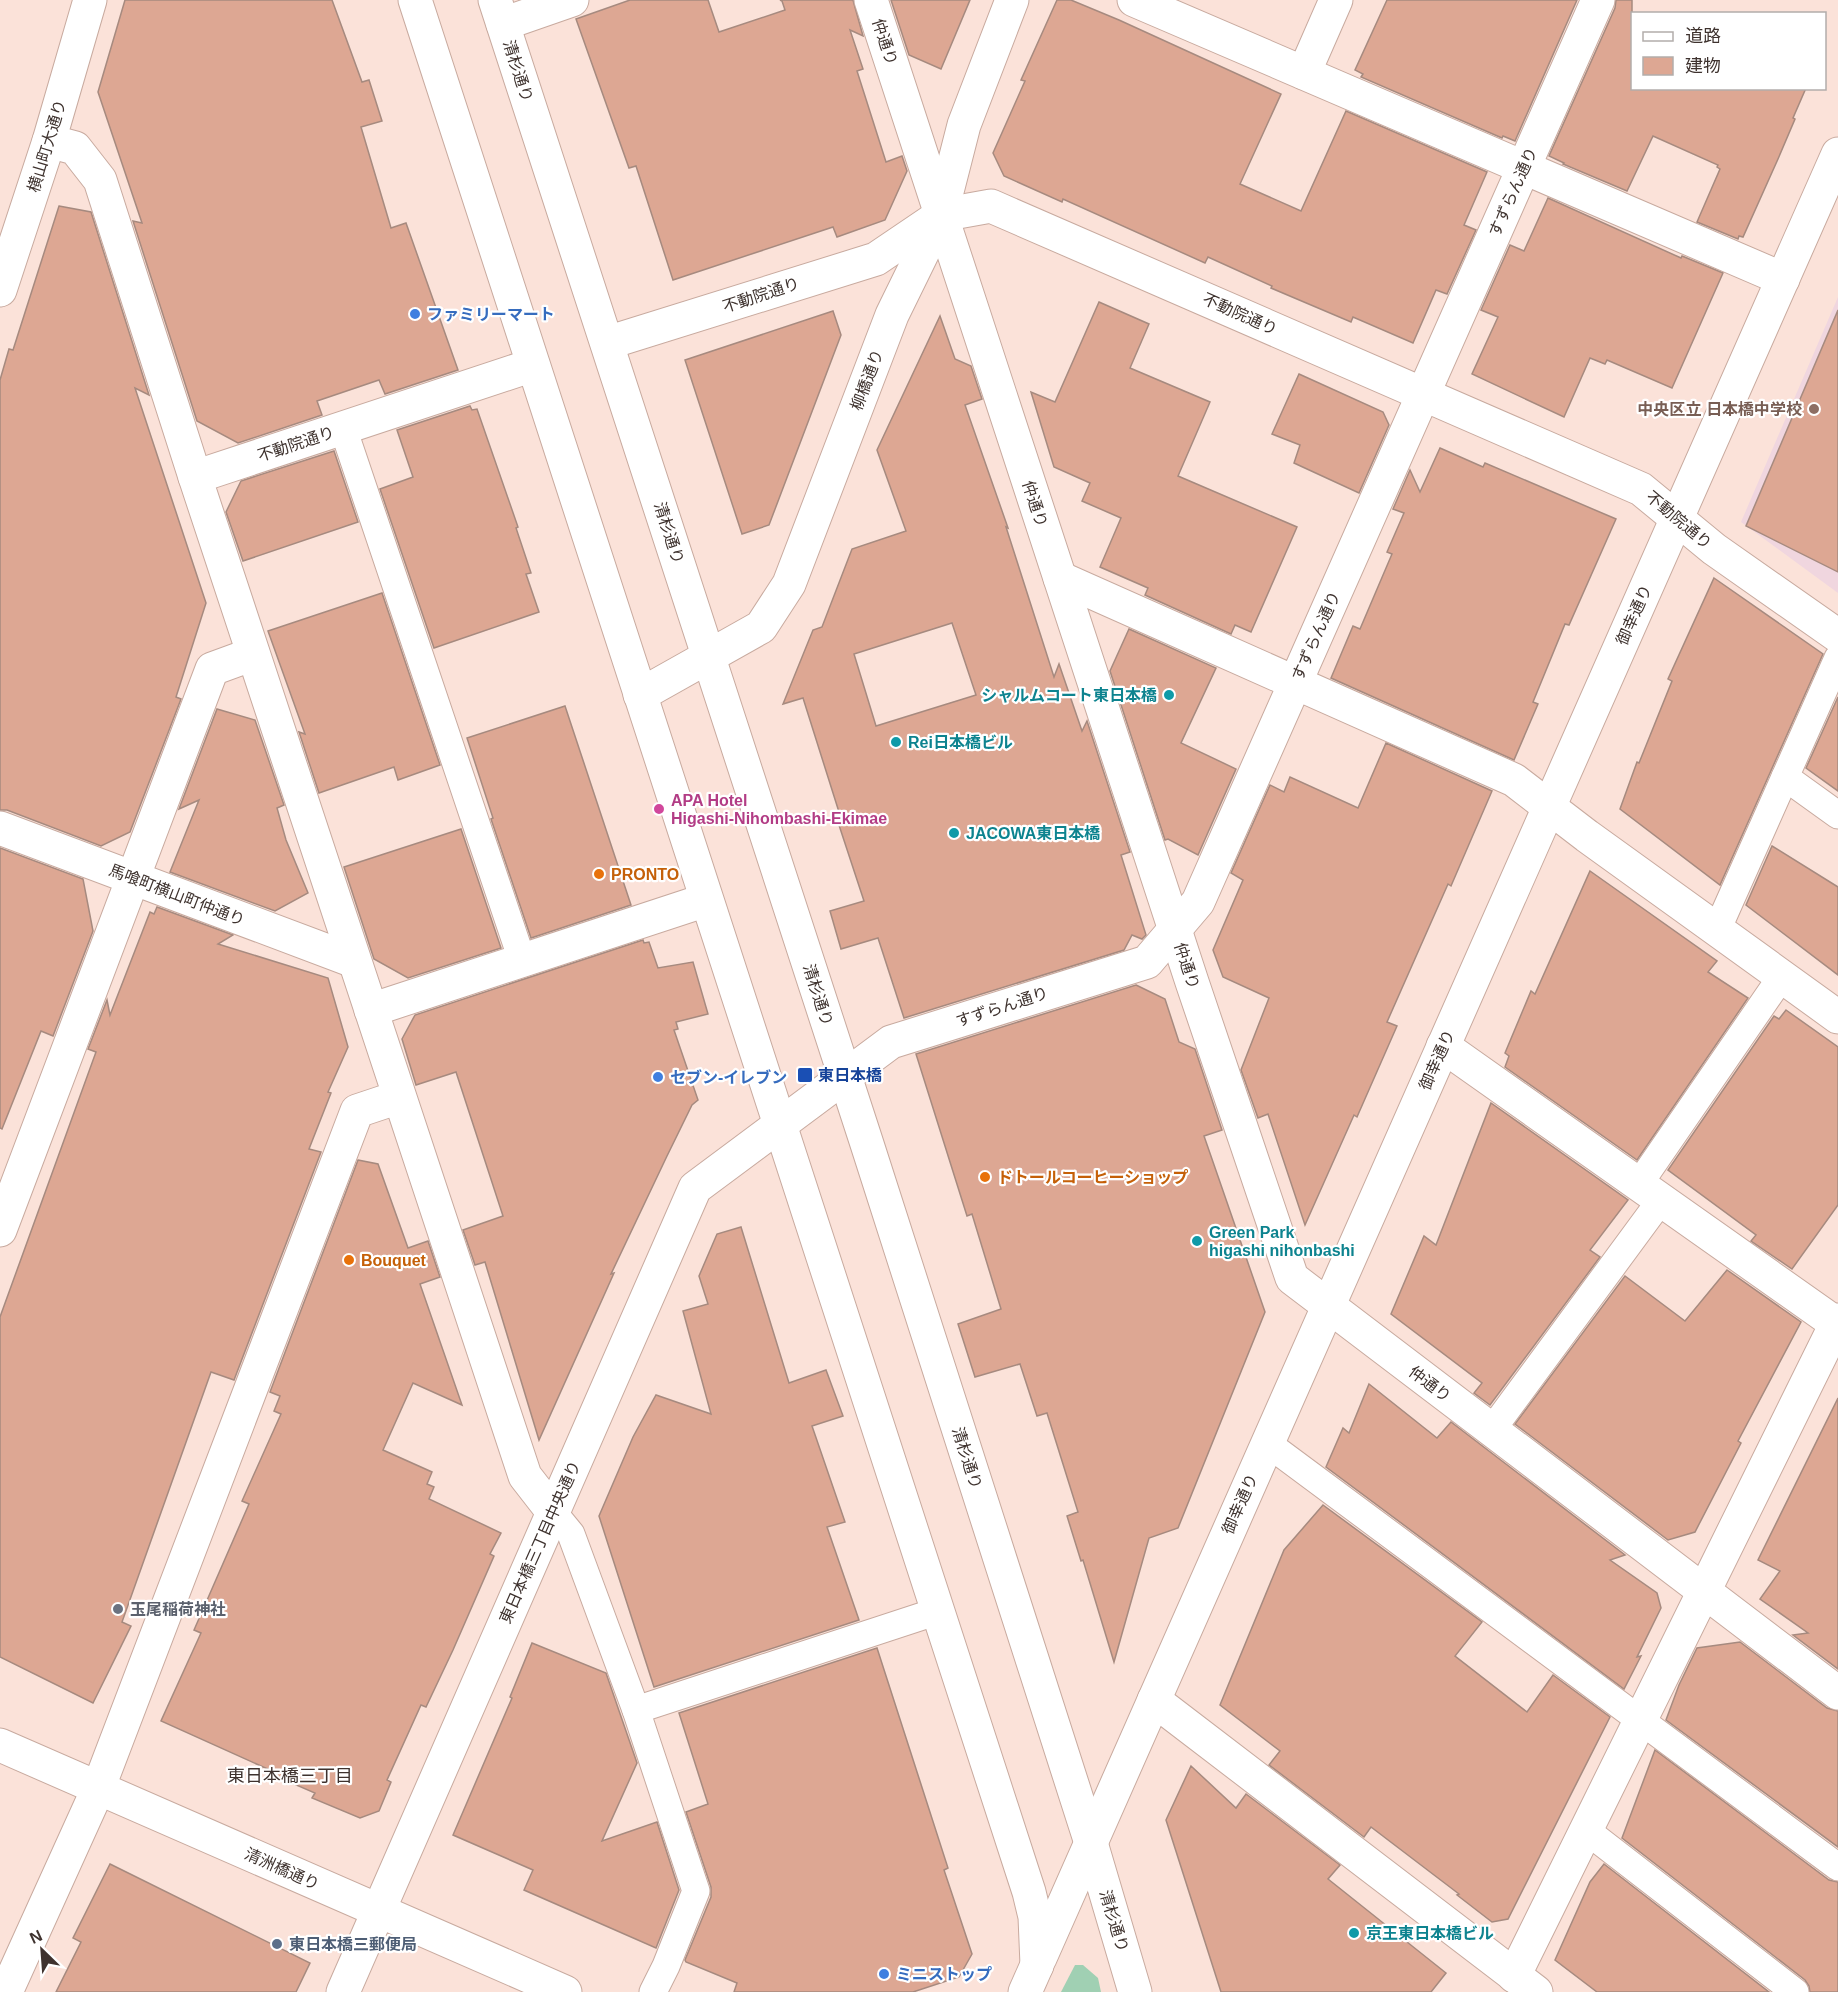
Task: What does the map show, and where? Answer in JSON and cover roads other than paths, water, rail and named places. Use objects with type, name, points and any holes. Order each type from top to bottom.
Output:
[{"type":"street","name":"横山町大通り","points":[[0,290],[49,141],[90,0]]},
{"type":"street","points":[[415,0],[1029,1893],[1035,1917],[1031,1979]]},
{"type":"street","points":[[499,12],[572,0]]},
{"type":"street","name":"仲通り","points":[[871,0],[1175,930],[1292,1278],[1838,1694]]},
{"type":"street","name":"柳橋通り","points":[[640,694],[761,627],[789,584],[891,315],[941,215],[964,125],[1012,0]]},
{"type":"street","points":[[1134,0],[1783,279]]},
{"type":"street","points":[[1304,73],[1336,0]]},
{"type":"street","name":"すずらん通り","points":[[780,1126],[891,1042],[1147,962],[1198,902],[1598,0]]},
{"type":"street","name":"清杉通り","points":[[499,12],[845,1077],[1091,1843],[1136,1992]]},
{"type":"street","points":[[49,141],[75,148],[100,180],[253,654],[525,1476],[553,1512]]},
{"type":"street","name":"御幸通り","points":[[1031,1979],[1838,154]]},
{"type":"street","name":"不動院通り","points":[[607,343],[876,259],[941,215],[991,206],[1641,489],[1714,549],[1838,636]]},
{"type":"street","name":"不動院通り","points":[[195,477],[534,364]]},
{"type":"street","points":[[1060,578],[1514,780],[1549,808],[1838,1017]]},
{"type":"street","points":[[0,1230],[212,669],[253,654]]},
{"type":"street","name":"馬喰町横山町仲通り","points":[[0,828],[354,961]]},
{"type":"street","points":[[371,1010],[706,900]]},
{"type":"street","points":[[1154,1700],[1525,1984],[1587,1831],[1837,1323],[1443,1046]]},
{"type":"street","points":[[6,1992],[99,1789],[357,1111],[399,1097]]},
{"type":"street","name":"東日本橋三丁目中央通り","points":[[343,1992],[695,1188],[780,1126]]},
{"type":"street","name":"清洲橋通り","points":[[0,1745],[566,1992]]},
{"type":"lane","points":[[343,428],[522,960]]},
{"type":"lane","points":[[1718,930],[1838,658]]},
{"type":"lane","points":[[1785,777],[1838,815]]},
{"type":"lane","points":[[1491,1431],[1650,1192],[1782,976]]},
{"type":"lane","points":[[1267,1443],[1838,1867]]},
{"type":"lane","points":[[553,1512],[571,1534],[636,1710],[696,1891],[653,1992]]},
{"type":"lane","points":[[636,1710],[938,1611]]},
{"type":"lane","points":[[1587,1831],[1795,1992]]},
{"type":"place","name":"ファミリーマート","points":[[415,314]]},
{"type":"place","name":"中央区立 日本橋中学校","points":[[1814,409]]},
{"type":"place","name":"シャルムコート東日本橋","points":[[1169,695]]},
{"type":"place","name":"Rei日本橋ビル","points":[[896,742]]},
{"type":"place","name":"APA Hotel Higashi-Nihombashi-Ekimae","points":[[659,809]]},
{"type":"place","name":"JACOWA東日本橋","points":[[954,833]]},
{"type":"place","name":"PRONTO","points":[[599,874]]},
{"type":"place","name":"東日本橋","points":[[805,1075]]},
{"type":"place","name":"セブン-イレブン","points":[[658,1077]]},
{"type":"place","name":"ドトールコーヒーショップ","points":[[985,1177]]},
{"type":"place","name":"Green Park higashi nihonbashi","points":[[1197,1241]]},
{"type":"place","name":"Bouquet","points":[[349,1260]]},
{"type":"place","name":"玉尾稲荷神社","points":[[118,1609]]},
{"type":"place","name":"京王東日本橋ビル","points":[[1354,1933]]},
{"type":"place","name":"東日本橋三郵便局","points":[[277,1944]]},
{"type":"place","name":"ミニストップ","points":[[884,1974]]},
{"type":"district","name":"東日本橋三丁目","points":[[290,1776]]}]
